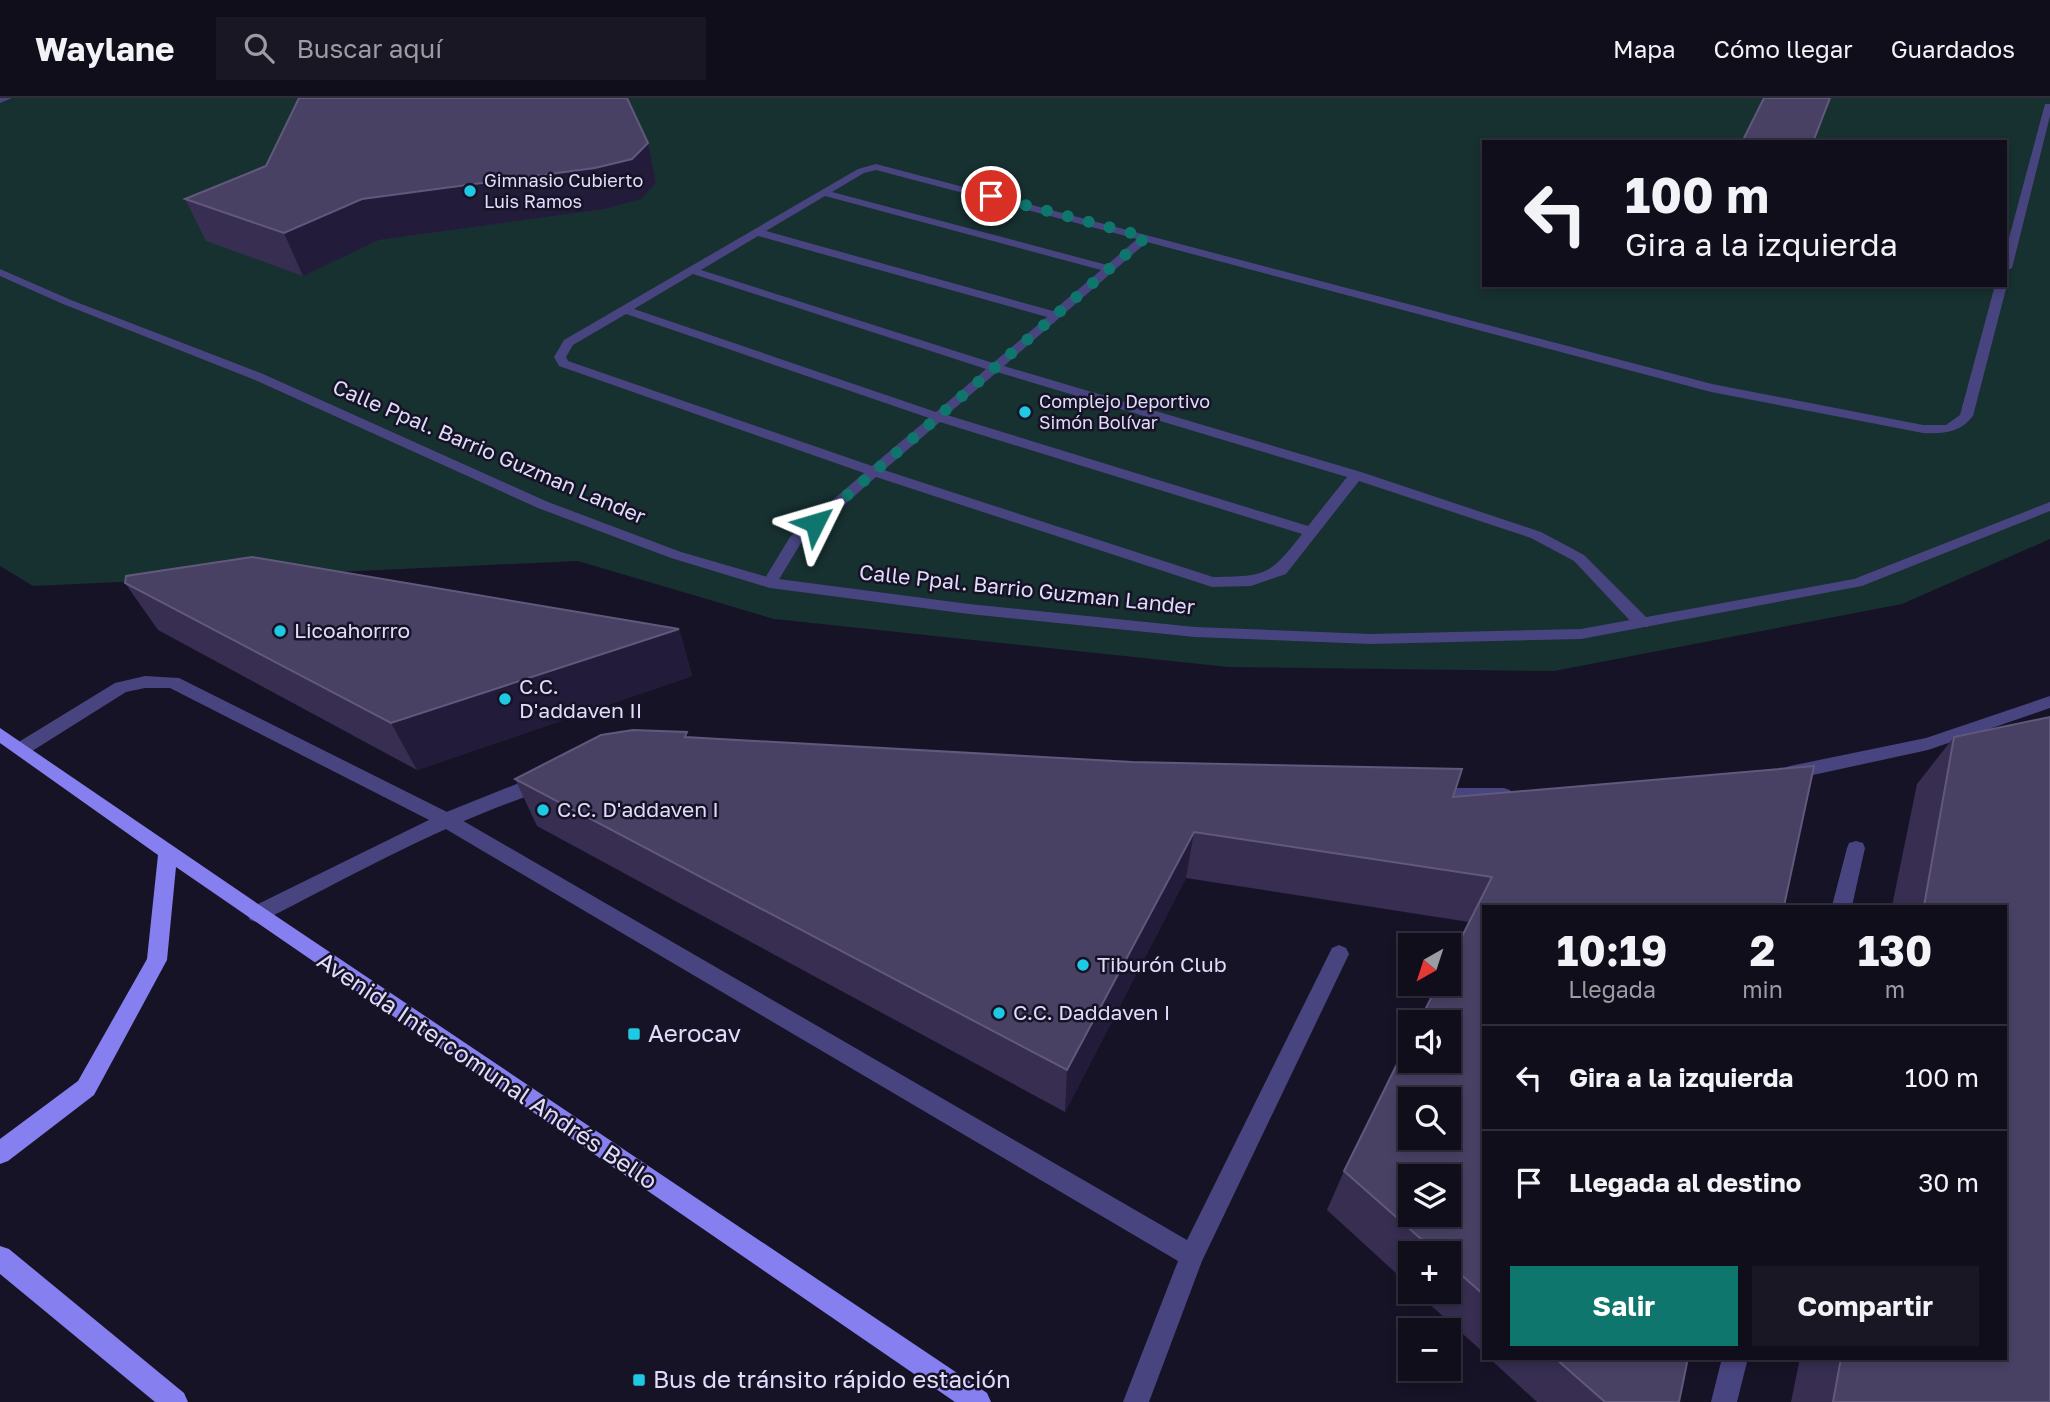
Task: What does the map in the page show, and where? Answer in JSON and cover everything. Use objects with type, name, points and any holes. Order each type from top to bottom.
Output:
[{"type":"main road","name":"Avenida Intercomunal Andrés Bello","points":[[0,734],[257,914],[978,1402]]},
{"type":"main road","points":[[0,1153],[86,1088],[157,960],[168,853]]},
{"type":"main road","points":[[0,1258],[175,1402]]},
{"type":"street","points":[[0,100],[8,98]]},
{"type":"street","points":[[2007,264],[2048,106]]},
{"type":"street","points":[[1356,475],[1281,571],[1251,581],[1212,582],[875,472],[564,363],[560,357],[568,343],[861,171],[876,167],[1712,388],[1923,429],[1944,430],[1960,425],[1966,416],[2000,287]]},
{"type":"street","points":[[824,193],[1111,269]]},
{"type":"street","points":[[757,232],[1056,316]]},
{"type":"street","points":[[770,583],[795,540],[1146,237]]},
{"type":"street","points":[[691,270],[997,368],[1356,475],[1536,535],[1579,558],[1642,623]]},
{"type":"street","name":"Calle Ppal. Barrio Guzman Lander","points":[[0,272],[67,302],[259,377],[543,505],[676,555],[770,583],[969,609],[1195,632],[1371,639],[1581,634],[1857,583],[2050,506]]},
{"type":"street","points":[[625,310],[939,417],[1312,532]]},
{"type":"street","points":[[23,748],[121,688],[145,682],[173,682],[446,820],[1192,1256]]},
{"type":"street","points":[[1773,776],[1928,744],[2050,702]]},
{"type":"street","points":[[257,914],[446,820],[530,786],[556,782]]},
{"type":"street","points":[[1410,794],[1522,795]]},
{"type":"street","points":[[1842,905],[1856,848]]},
{"type":"street","points":[[1136,1402],[1192,1256],[1339,954]]},
{"type":"street","points":[[1724,1402],[1734,1360]]},
{"type":"green space","name":"Complejo Deportivo Simón Bolívar","points":[[0,98],[2050,98],[2050,539],[1902,604],[1554,671],[1228,667],[774,619],[578,561],[33,586],[0,566]]},
{"type":"building","name":"Gimnasio Cubierto Luis Ramos","points":[[299,98],[627,98],[648,143],[632,159],[595,168],[362,199],[284,233],[185,199],[266,166]]},
{"type":"building","points":[[1764,98],[1830,98],[1814,140],[1743,140]]},
{"type":"building","points":[[252,557],[679,629],[391,723],[125,583],[126,576]]},
{"type":"building","points":[[2050,717],[2050,1402],[1833,1402],[1841,1360],[2007,1360],[2007,905],[1924,905],[1954,737]]},
{"type":"building","points":[[633,730],[687,732],[685,737],[1132,762],[1462,769],[1453,797],[1814,766],[1784,905],[1482,905],[1482,1293],[1461,1275],[1461,1241],[1423,1241],[1408,1227],[1461,1227],[1461,1164],[1398,1164],[1398,1219],[1344,1171],[1398,1062],[1398,1073],[1461,1073],[1461,1010],[1425,1010],[1432,996],[1461,996],[1461,938],[1492,877],[1194,832],[1067,1070],[515,779],[601,735]]},
{"type":"building","points":[[1557,1360],[1688,1360],[1679,1402],[1605,1402]]},
{"type":"place","name":"Gimnasio Cubierto Luis Ramos","points":[[470,191]]},
{"type":"place","name":"Complejo Deportivo Simón Bolívar","points":[[1025,412]]},
{"type":"place","name":"Licoahorrro","points":[[280,631]]},
{"type":"place","name":"C.C. D'addaven II","points":[[505,699]]},
{"type":"place","name":"C.C. D'addaven I","points":[[543,810]]},
{"type":"place","name":"Tiburón Club","points":[[1083,965]]},
{"type":"place","name":"C.C. Daddaven I","points":[[999,1013]]},
{"type":"place","name":"Aerocav","points":[[634,1034]]},
{"type":"place","name":"Bus de tránsito rápido estación","points":[[639,1380]]},
{"type":"route","points":[[815,523],[1146,237],[991,196]]}]
